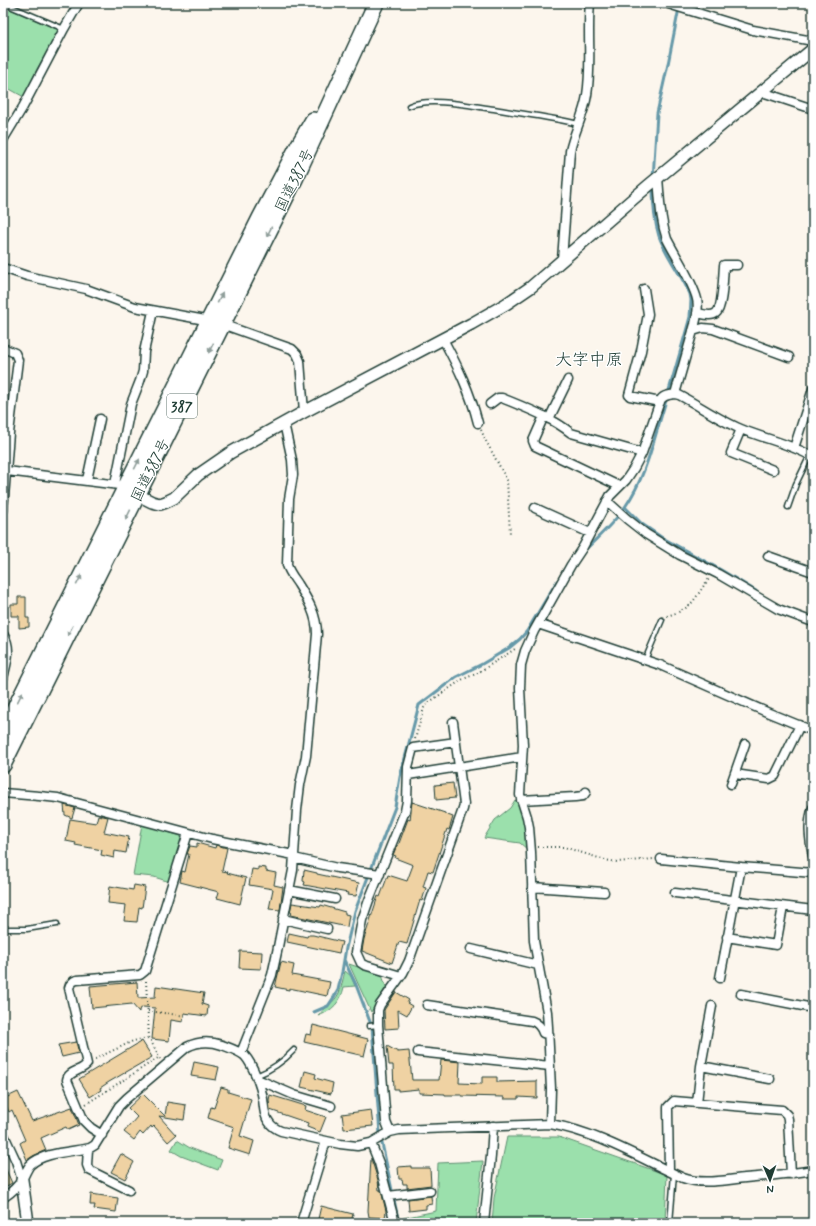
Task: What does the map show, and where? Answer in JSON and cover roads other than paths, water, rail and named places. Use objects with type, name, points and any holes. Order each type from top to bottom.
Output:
[{"type":"highway","name":"国道387号","points":[[4,726],[126,489],[295,179],[376,3]]},
{"type":"highway","name":"国道387号","points":[[3,765],[126,489]]},
{"type":"street","points":[[3,140],[27,100],[79,3]]},
{"type":"street","points":[[562,260],[570,151],[585,106],[589,79],[590,3]]},
{"type":"street","points":[[665,3],[753,30],[813,41]]},
{"type":"street","points":[[7,471],[87,480],[126,489],[152,502],[160,504],[174,498],[198,475],[220,459],[304,412],[486,316],[531,287],[648,186],[813,49]]},
{"type":"street","points":[[762,92],[813,109]]},
{"type":"street","points":[[658,178],[661,216],[664,232],[695,292],[697,300],[698,313],[675,394]]},
{"type":"street","points":[[698,313],[712,315],[717,313],[720,307],[724,264],[737,265]]},
{"type":"street","points":[[3,268],[27,276],[86,289],[135,307],[216,322],[295,351],[300,361],[304,412]]},
{"type":"street","points":[[644,289],[648,314],[641,351],[629,395],[660,402]]},
{"type":"street","points":[[126,489],[131,404],[143,371],[144,352],[153,311]]},
{"type":"street","points":[[693,331],[703,328],[713,329],[789,357]]},
{"type":"street","points":[[443,339],[466,382],[478,423]]},
{"type":"street","points":[[3,348],[15,353],[18,360],[9,433],[3,511]]},
{"type":"street","points":[[568,380],[533,441],[534,446],[620,486]]},
{"type":"street","points":[[794,448],[813,389]]},
{"type":"street","points":[[550,1124],[550,1066],[547,1012],[534,941],[531,847],[528,821],[520,789],[523,736],[520,696],[522,658],[538,624],[571,565],[583,547],[607,501],[612,493],[631,473],[642,453],[662,398],[675,394],[679,395],[720,419],[741,429],[794,448],[811,456]]},
{"type":"street","points":[[490,404],[498,398],[502,398],[546,417],[574,434],[642,453]]},
{"type":"street","points":[[87,480],[100,419]]},
{"type":"street","points":[[241,1053],[270,979],[277,952],[289,890],[294,857],[295,824],[300,785],[306,756],[317,627],[311,606],[287,565],[289,499],[294,475],[284,423]]},
{"type":"street","points":[[741,429],[731,453],[773,470]]},
{"type":"street","points":[[607,501],[646,534],[680,555],[718,574],[778,609],[813,622]]},
{"type":"street","points":[[535,508],[590,533]]},
{"type":"street","points":[[768,556],[813,572]]},
{"type":"street","points":[[538,624],[670,669],[813,731]]},
{"type":"street","points":[[3,634],[8,643],[8,651],[3,678]]},
{"type":"street","points":[[390,1132],[386,1122],[378,1008],[409,962],[461,816],[464,804],[453,722]]},
{"type":"street","points":[[735,774],[769,779],[774,776],[800,725]]},
{"type":"street","points":[[401,976],[364,965],[362,963],[356,954],[362,920],[405,811],[407,802],[408,767],[413,748],[456,742]]},
{"type":"street","points":[[732,784],[745,744]]},
{"type":"street","points":[[408,775],[522,757]]},
{"type":"street","points":[[522,800],[575,797],[583,796],[586,792]]},
{"type":"street","points":[[3,793],[58,798],[229,843],[337,868],[380,874]]},
{"type":"street","points":[[813,808],[810,827],[813,856]]},
{"type":"street","points":[[102,1135],[91,1128],[84,1121],[67,1080],[69,1074],[84,1068],[87,1064],[69,988],[74,981],[77,980],[140,975],[144,972],[188,832]]},
{"type":"street","points":[[661,859],[813,873]]},
{"type":"street","points":[[720,978],[741,867]]},
{"type":"street","points":[[532,887],[604,892]]},
{"type":"street","points":[[289,890],[335,899]]},
{"type":"street","points":[[675,893],[813,910]]},
{"type":"street","points":[[728,937],[776,945],[783,907]]},
{"type":"street","points":[[283,919],[327,929]]},
{"type":"street","points":[[471,949],[538,966]]},
{"type":"street","points":[[741,994],[813,1008]]},
{"type":"street","points":[[427,1005],[532,1021],[542,1028],[543,1033],[549,1035]]},
{"type":"street","points":[[698,1103],[701,1066],[712,1006]]},
{"type":"street","points":[[3,1198],[13,1191],[22,1180],[28,1167],[38,1159],[46,1156],[88,1149],[95,1145],[123,1102],[152,1076],[187,1047],[197,1043],[211,1042],[241,1053],[247,1058],[256,1077],[262,1095],[266,1118],[272,1127],[281,1131],[326,1141],[357,1146],[371,1143],[390,1132],[404,1129],[550,1124],[565,1127],[592,1136],[688,1180],[701,1182],[792,1174],[813,1170]]},
{"type":"street","points":[[418,1052],[550,1066]]},
{"type":"street","points":[[701,1066],[770,1079]]},
{"type":"street","points":[[256,1077],[294,1095],[331,1106]]},
{"type":"street","points":[[672,1172],[668,1107],[674,1101],[778,1110],[785,1113],[788,1119],[792,1174]]},
{"type":"street","points":[[484,1223],[493,1126]]},
{"type":"street","points":[[3,1133],[16,1161],[22,1180],[28,1223]]},
{"type":"street","points":[[303,1223],[326,1141]]},
{"type":"street","points":[[371,1143],[379,1163],[395,1223]]},
{"type":"street","points":[[88,1149],[87,1165],[89,1170],[129,1190]]},
{"type":"street","points":[[388,1196],[430,1191]]},
{"type":"lane","points":[[3,3],[64,29]]},
{"type":"lane","points":[[409,106],[422,102],[459,104],[540,116],[578,124]]},
{"type":"lane","points":[[788,507],[799,475],[811,456]]},
{"type":"lane","points":[[645,660],[662,620]]},
{"type":"lane","points":[[3,929],[28,929],[57,924]]},
{"type":"lane","points":[[369,1026],[378,1025]]},
{"type":"lane","points":[[256,1077],[275,1067],[287,1058],[294,1050]]},
{"type":"lane","points":[[670,1223],[672,1172]]},
{"type":"waterway","points":[[653,179],[657,113],[680,3]]},
{"type":"waterway","points":[[586,549],[621,513],[632,497],[642,475],[651,452],[690,317],[690,294],[659,236],[654,211],[653,186]]},
{"type":"waterway","points":[[625,507],[642,524],[661,537],[756,591]]},
{"type":"waterway","points":[[314,1012],[328,1006],[338,990],[355,911],[395,807],[400,777],[419,705],[456,677],[509,648],[520,639],[527,631],[557,581]]},
{"type":"waterway","points":[[344,960],[356,985],[372,1027],[380,1134],[399,1223]]},
{"type":"district","name":"大字中原","points":[[589,359]]}]
